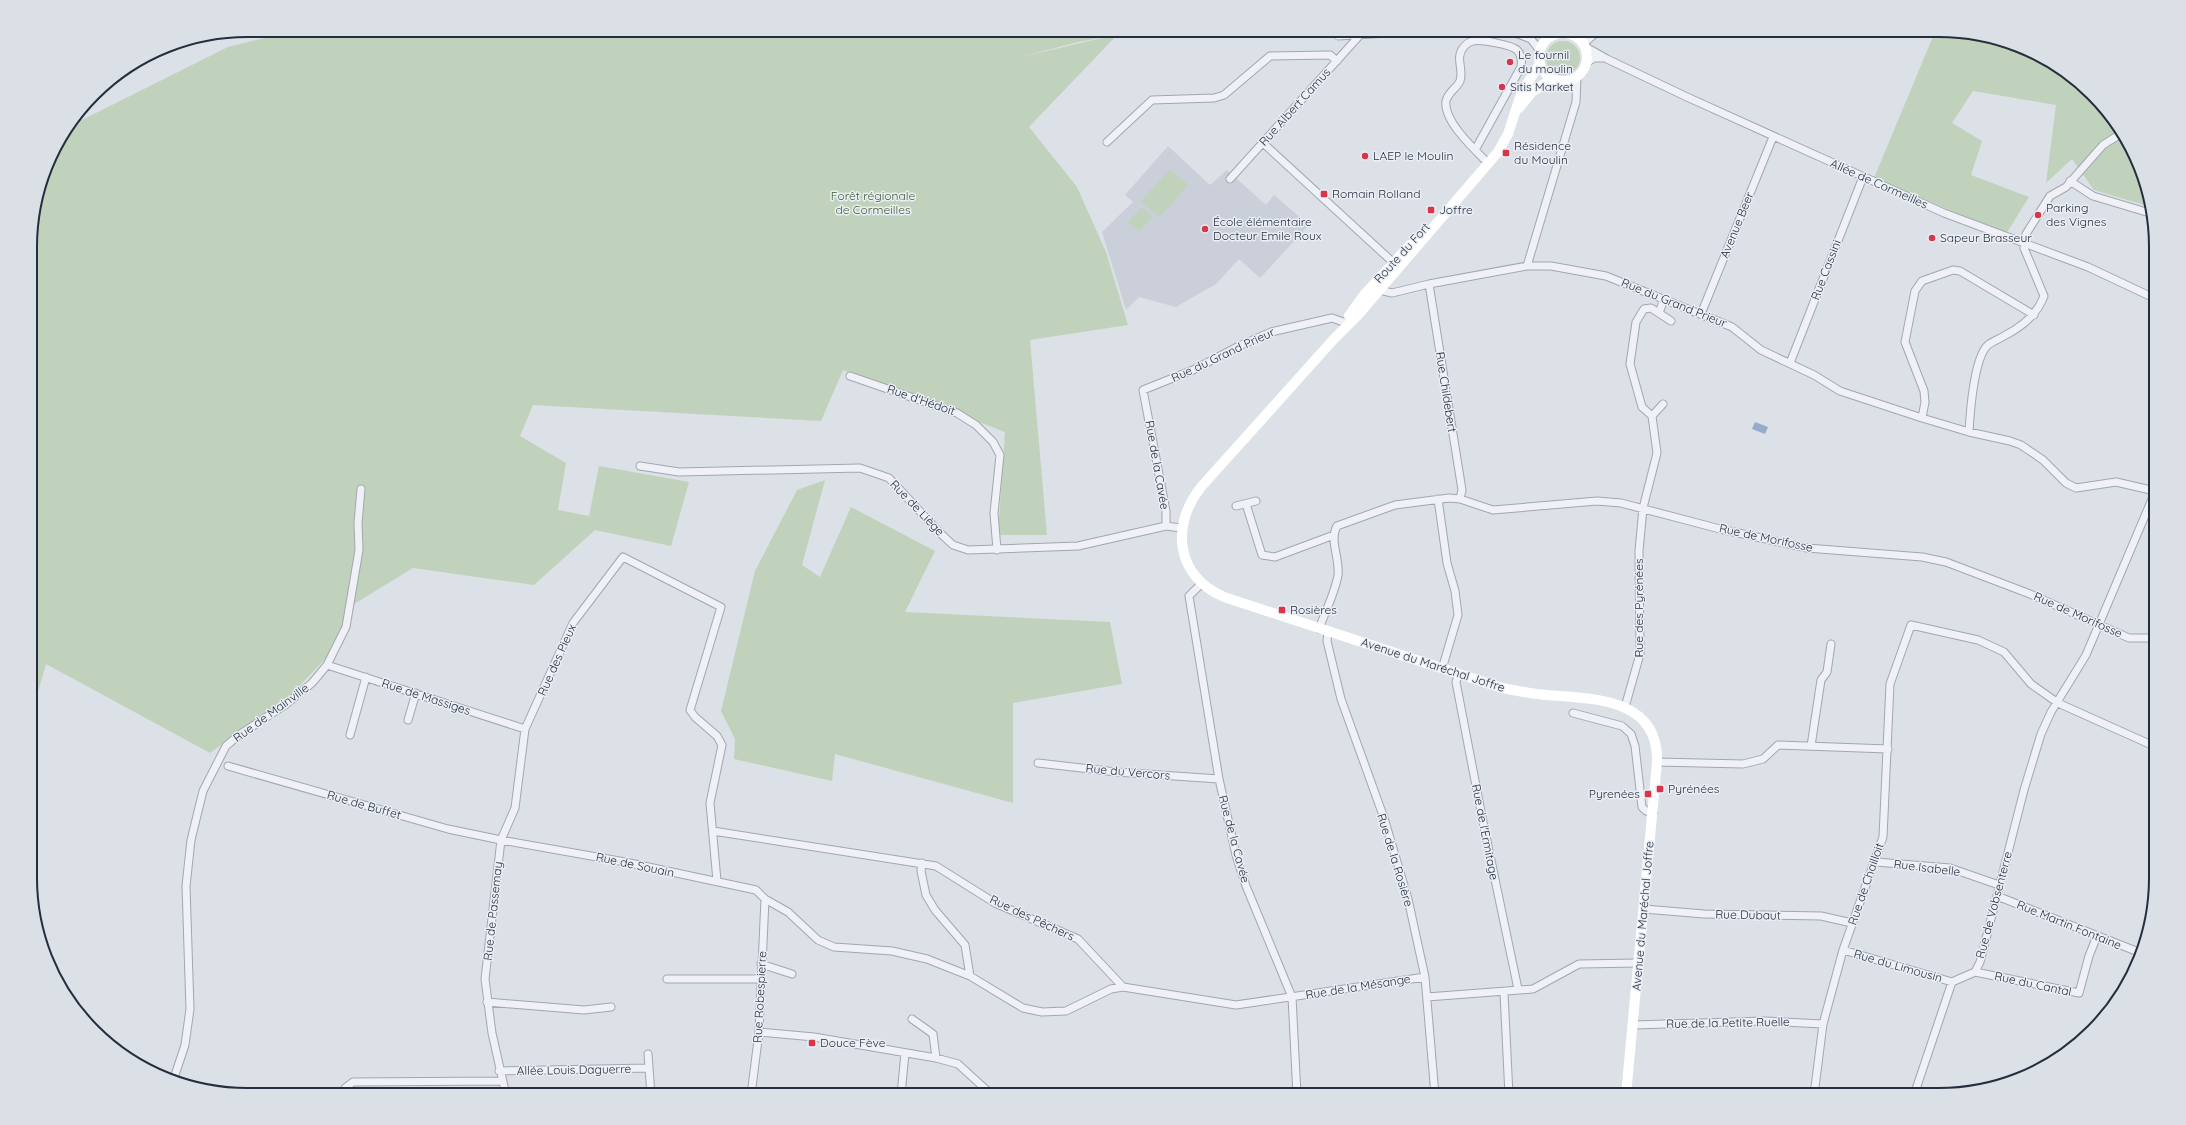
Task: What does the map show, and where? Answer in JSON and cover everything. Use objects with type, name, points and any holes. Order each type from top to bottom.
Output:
[{"type":"street","name":"Rue Albert Camus","points":[[1230,179],[1358,37]]},
{"type":"street","points":[[1526,37],[1531,39],[1540,51]]},
{"type":"street","points":[[1552,37],[1548,39],[1540,51],[1540,63],[1543,71],[1552,79],[1568,81],[1577,77]]},
{"type":"street","points":[[1574,37],[1582,44]]},
{"type":"street","points":[[1581,37],[1586,63]]},
{"type":"street","points":[[1582,44],[1591,37]]},
{"type":"street","points":[[1475,150],[1521,67],[1522,62],[1518,50],[1513,47],[1477,40],[1467,44],[1460,54],[1460,79],[1448,96],[1446,103],[1457,128],[1475,150],[1488,163]]},
{"type":"street","name":"Allée de Cormeilles","points":[[1582,44],[1607,59],[1773,137],[1863,177],[1958,219],[2024,242],[2088,267],[2149,296]]},
{"type":"street","points":[[1107,142],[1152,100],[1214,98],[1224,95],[1270,56],[1330,55],[1337,61]]},
{"type":"street","points":[[1527,266],[1576,102],[1577,77],[1586,63],[1594,58],[1607,59]]},
{"type":"street","name":"Route du Fort","points":[[1354,308],[1394,273],[1504,143],[1517,112],[1521,94],[1540,63]]},
{"type":"street","name":"Route du Fort","points":[[1517,112],[1532,92],[1552,79]]},
{"type":"street","points":[[1969,432],[1972,397],[1980,360],[1987,346],[2016,330],[2034,315],[2040,306],[2044,291],[2024,248],[2026,234],[2050,196],[2066,187],[2103,145],[2117,135]]},
{"type":"street","name":"Avenue Beer","points":[[1701,314],[1773,137]]},
{"type":"street","points":[[1263,144],[1394,262],[1396,266],[1394,273]]},
{"type":"street","name":"Rue Cassini","points":[[1790,363],[1863,177]]},
{"type":"street","points":[[2070,181],[2093,196],[2146,212]]},
{"type":"street","name":"Route du Fort","points":[[1369,302],[1375,289],[1394,262],[1434,219],[1470,184]]},
{"type":"street","name":"Rue du Grand Prieur","points":[[1375,289],[1392,293],[1429,284],[1527,266],[1551,266],[1606,276],[1732,327],[1761,350],[1814,375],[1840,391],[1969,432],[2010,441],[2043,460],[2066,483],[2076,488],[2116,482],[2149,490]]},
{"type":"street","points":[[1922,418],[1926,402],[1924,391],[1905,342],[1915,291],[1922,281],[1954,270],[1960,271],[2034,315]]},
{"type":"street","name":"Rue Childebert","points":[[1429,284],[1462,490],[1460,499]]},
{"type":"street","points":[[1659,314],[1664,299]]},
{"type":"street","name":"Avenue du Maréchal Joffre","points":[[1369,302],[1347,322],[1333,340],[1201,487],[1186,509],[1181,528],[1185,556],[1193,573],[1202,583],[1224,597],[1458,675],[1509,689],[1547,695],[1601,699],[1624,707],[1640,718],[1651,733],[1656,746],[1657,762],[1627,1088]]},
{"type":"street","name":"Avenue du Maréchal Joffre","points":[[1347,322],[1354,308]]},
{"type":"street","points":[[1663,404],[1657,413],[1652,416],[1642,407],[1630,364],[1636,322],[1644,309],[1648,308],[1671,321]]},
{"type":"street","name":"Rue du Grand Prieur","points":[[1143,390],[1193,370],[1239,346],[1271,332],[1332,318],[1347,322]]},
{"type":"street","name":"Rue d'Hédoit","points":[[850,376],[957,412],[976,425],[993,442],[1000,455],[994,513],[996,550]]},
{"type":"street","name":"Rue de la Cavée","points":[[1143,390],[1166,510],[1166,526],[1181,528]]},
{"type":"street","name":"Rue des Pyrénées","points":[[1624,707],[1640,654],[1638,583],[1643,508],[1657,453],[1652,416]]},
{"type":"street","name":"Rue de Liège","points":[[640,466],[679,472],[860,468],[889,478],[953,545],[968,550],[1078,546],[1166,526]]},
{"type":"street","name":"Rue de Mainville","points":[[175,1075],[185,1045],[190,1009],[186,886],[191,840],[203,791],[226,746],[239,735],[285,705],[312,683],[327,665],[346,627],[359,550],[358,523],[361,489]]},
{"type":"street","points":[[1438,499],[1447,563],[1455,591],[1458,615],[1442,669]]},
{"type":"street","name":"Rue de Morifosse","points":[[1334,535],[1337,526],[1364,515],[1395,505],[1438,499],[1460,499],[1493,510],[1597,501],[1643,508],[1720,529],[1807,548],[1922,557],[1946,562],[2030,594],[2129,638],[2149,638]]},
{"type":"street","points":[[1236,506],[1256,501]]},
{"type":"street","points":[[1246,504],[1262,555],[1275,557],[1334,535],[1338,559],[1338,576],[1324,630]]},
{"type":"street","name":"Rue de Vobsenterre","points":[[1952,982],[1975,972],[1980,962],[1999,885],[2041,734],[2052,712],[2086,656],[2100,626],[2149,507]]},
{"type":"street","name":"Rue des Pieux","points":[[526,729],[573,622],[623,557],[721,607],[690,710],[695,717],[717,736],[722,745],[710,803],[713,831]]},
{"type":"street","name":"Rue de la Cavée","points":[[1202,583],[1189,596],[1219,779],[1240,870],[1292,997],[1297,1088]]},
{"type":"street","name":"Rue de Chailloit","points":[[1815,1088],[1824,1024],[1843,950],[1876,862],[1883,837],[1890,684],[1911,625],[1978,640],[2004,652],[2031,684],[2058,703]]},
{"type":"street","name":"Rue de la Rosière","points":[[1324,630],[1341,698],[1384,818],[1408,899],[1425,977],[1434,1088]]},
{"type":"street","points":[[1811,746],[1822,680],[1827,672],[1831,644]]},
{"type":"street","name":"Rue de Massiges","points":[[327,665],[526,729]]},
{"type":"street","name":"Rue de l'Ermitage","points":[[1458,675],[1456,682],[1482,822],[1518,989]]},
{"type":"street","points":[[350,736],[366,678]]},
{"type":"street","points":[[408,720],[416,694]]},
{"type":"street","points":[[2058,703],[2149,744]]},
{"type":"street","points":[[1573,713],[1622,726],[1631,734],[1635,746],[1642,807],[1646,811],[1653,813]]},
{"type":"street","name":"Rue de Passemay","points":[[504,1088],[499,1071],[487,1002],[486,972],[501,840],[515,808],[526,729]]},
{"type":"street","points":[[1657,762],[1743,764],[1763,759],[1778,745],[1888,749]]},
{"type":"street","name":"Rue du Vercors","points":[[1038,763],[1116,772],[1219,779]]},
{"type":"street","name":"Rue de Buffet","points":[[228,766],[448,829],[501,840]]},
{"type":"street","points":[[713,831],[717,881]]},
{"type":"street","name":"Rue des Pêchers","points":[[713,831],[936,866],[995,903],[1078,940],[1123,987]]},
{"type":"street","name":"Rue de Souain","points":[[501,840],[617,860],[756,890],[765,899],[788,912],[818,940],[834,947],[892,951],[927,959],[970,976],[1023,1008],[1042,1012],[1066,1011],[1111,989],[1123,987]]},
{"type":"street","name":"Rue Isabelle","points":[[1876,862],[1950,868],[1999,885]]},
{"type":"street","points":[[922,863],[921,871],[926,895],[935,910],[965,945],[970,976]]},
{"type":"street","name":"Rue Martin Fontaine","points":[[1997,896],[2136,951]]},
{"type":"street","name":"Rue Robespierre","points":[[752,1088],[759,1032],[760,980],[765,899]]},
{"type":"street","name":"Rue Dubaut","points":[[1644,909],[1704,914],[1821,916],[1852,924]]},
{"type":"street","name":"Rue du Cantal","points":[[1975,972],[2079,993],[2088,956],[2097,936]]},
{"type":"street","name":"Rue du Limousin","points":[[1843,950],[1952,982]]},
{"type":"street","points":[[1427,997],[1504,993],[1518,989],[1533,989],[1579,964],[1639,963]]},
{"type":"street","points":[[761,964],[792,974]]},
{"type":"street","name":"Rue de la Mésange","points":[[1292,997],[1425,977]]},
{"type":"street","points":[[667,979],[760,980]]},
{"type":"street","points":[[1916,1088],[1952,982]]},
{"type":"street","points":[[1123,987],[1236,1004],[1292,997]]},
{"type":"street","points":[[1504,993],[1508,1088]]},
{"type":"street","points":[[487,1002],[584,1010],[611,1007]]},
{"type":"street","points":[[912,1018],[933,1034],[936,1058]]},
{"type":"street","name":"Rue de la Petite Ruelle","points":[[1633,1025],[1765,1020],[1824,1024]]},
{"type":"street","points":[[759,1032],[814,1037],[936,1058],[958,1064],[984,1088]]},
{"type":"street","points":[[902,1088],[905,1053]]},
{"type":"street","name":"Allée Louis Daguerre","points":[[648,1054],[650,1088]]},
{"type":"street","name":"Allée Louis Daguerre","points":[[499,1071],[649,1068]]},
{"type":"street","points":[[345,1088],[353,1082],[502,1080]]},
{"type":"shaded area","name":"École élémentaire Docteur Emile Roux","points":[[1168,146],[1210,185],[1227,170],[1266,205],[1274,195],[1309,225],[1260,278],[1239,259],[1216,284],[1176,307],[1139,297],[1126,310],[1102,232],[1133,202],[1125,195]]},
{"type":"green space","name":"Forêt régionale de Cormeilles","points":[[268,37],[1106,37],[1115,37],[1029,127],[1077,187],[1106,252],[1128,325],[1030,340],[1047,535],[998,535],[1005,432],[843,370],[821,421],[533,405],[520,436],[566,463],[558,510],[589,516],[599,466],[689,482],[671,546],[595,530],[534,585],[413,568],[354,604],[327,657],[289,697],[210,753],[46,664],[37,695],[37,233],[41,206],[48,180],[65,142],[78,122],[228,47]],"holes":[[[1106,37],[1017,58],[1078,42]]]},
{"type":"green space","points":[[1933,37],[1953,37],[1980,41],[2006,48],[2044,65],[2067,80],[2097,109],[2114,130],[2133,167],[2145,205],[2094,190],[2072,159],[2046,183],[2056,105],[1973,91],[1952,123],[1982,141],[1971,175],[2029,197],[2006,234],[1874,178]]},
{"type":"green space","points":[[1560,41],[1566,41],[1575,46],[1579,52],[1579,64],[1575,70],[1566,75],[1560,75],[1551,70],[1546,61],[1546,55],[1551,46]]},
{"type":"green space","points":[[1170,169],[1188,185],[1159,218],[1141,201]]},
{"type":"green space","points":[[1142,207],[1152,217],[1139,232],[1128,222]]},
{"type":"green space","points":[[825,480],[802,565],[820,577],[851,507],[935,551],[905,612],[1110,622],[1122,684],[1013,703],[1013,803],[835,754],[832,781],[734,759],[735,739],[721,711],[755,571],[797,490]]},
{"type":"water","points":[[1755,422],[1768,427],[1765,434],[1752,429]]},
{"type":"place","name":"Le fournil du moulin","points":[[1510,62]]},
{"type":"place","name":"Sitis Market","points":[[1502,87]]},
{"type":"place","name":"Résidence du Moulin","points":[[1506,153]]},
{"type":"place","name":"LAEP le Moulin","points":[[1365,156]]},
{"type":"place","name":"Romain Rolland","points":[[1324,194]]},
{"type":"place","name":"Joffre","points":[[1431,210]]},
{"type":"place","name":"Parking des Vignes","points":[[2038,215]]},
{"type":"place","name":"École élémentaire Docteur Emile Roux","points":[[1205,229]]},
{"type":"place","name":"Sapeur Brasseur","points":[[1932,238]]},
{"type":"place","name":"Rosières","points":[[1282,610]]},
{"type":"place","name":"Pyrénées","points":[[1660,789]]},
{"type":"place","name":"Pyrenées","points":[[1648,794]]},
{"type":"place","name":"Douce Fève","points":[[812,1043]]}]
